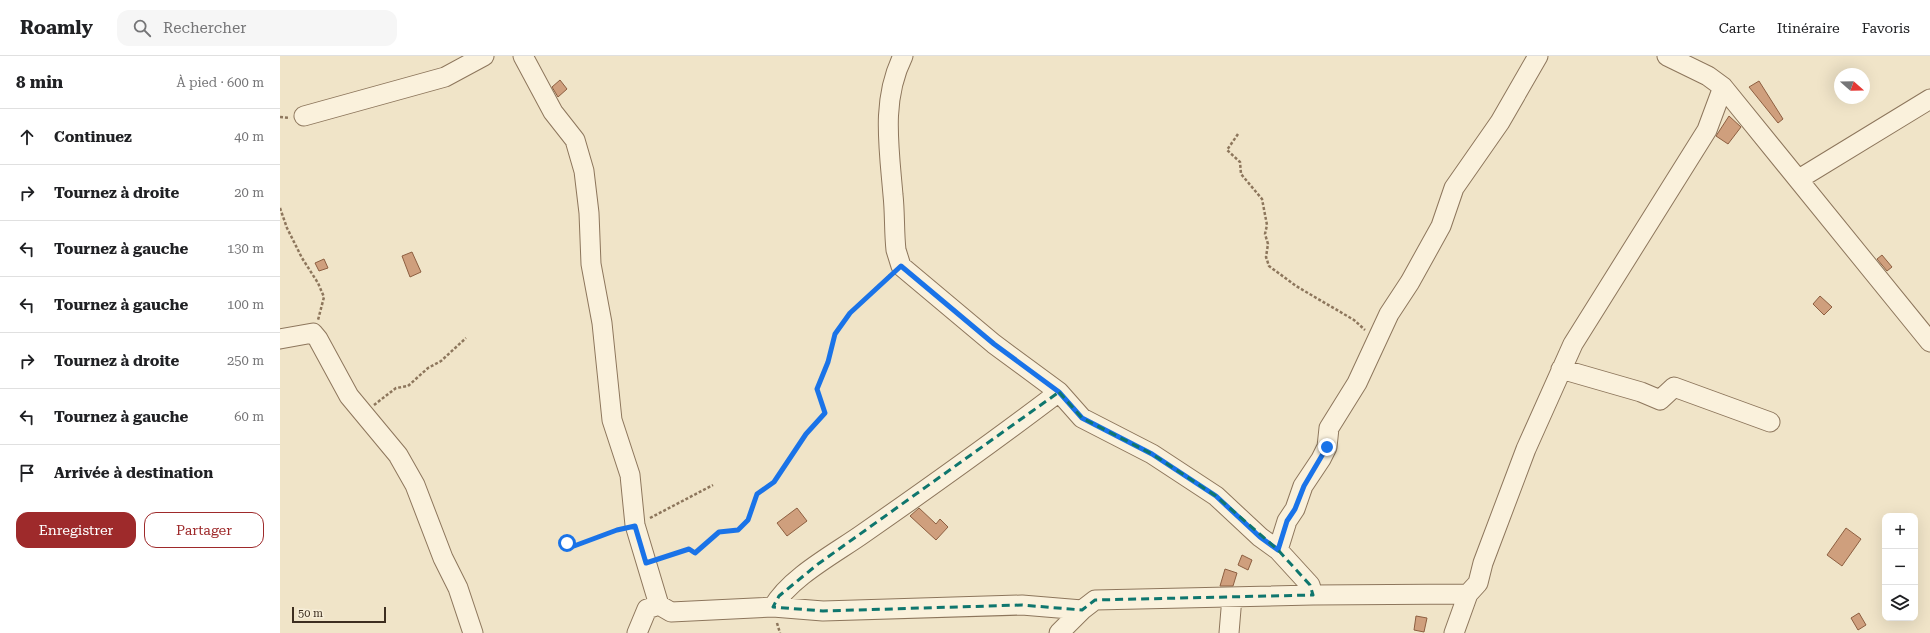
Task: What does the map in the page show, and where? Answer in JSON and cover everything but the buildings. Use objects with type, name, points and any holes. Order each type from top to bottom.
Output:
[{"type":"street","points":[[304,116],[445,77],[484,56]]},
{"type":"street","points":[[523,56],[553,112],[575,140],[584,171],[589,213],[591,264],[602,323],[612,420],[630,476],[635,526],[658,605],[671,612],[773,607],[823,611],[1022,605],[1082,610]]},
{"type":"street","points":[[903,56],[895,72],[890,95],[888,129],[896,250],[901,266],[994,344],[1059,392],[1082,418],[1152,454],[1216,496],[1260,537],[1278,550],[1310,585],[1313,595]]},
{"type":"street","points":[[1278,550],[1287,521],[1295,509],[1304,486],[1327,447],[1330,428],[1357,383],[1389,314],[1410,282],[1441,226],[1454,188],[1500,122],[1538,56]]},
{"type":"street","points":[[1667,56],[1708,76],[1723,87],[1930,342]]},
{"type":"street","points":[[1454,633],[1468,594],[1478,583],[1483,564],[1526,449],[1573,344],[1707,130],[1723,87]]},
{"type":"street","points":[[1798,179],[1930,99]]},
{"type":"street","points":[[280,339],[313,333],[318,339],[349,396],[398,455],[415,485],[443,558],[458,588],[473,633]]},
{"type":"street","points":[[1561,369],[1641,392],[1660,400],[1674,387],[1770,422]]},
{"type":"street","points":[[773,607],[779,596],[818,564],[864,534],[1059,392]]},
{"type":"street","points":[[1059,633],[1082,610],[1096,600],[1313,595],[1468,594]]},
{"type":"street","points":[[1229,633],[1232,597]]},
{"type":"street","points":[[638,633],[647,609],[658,605]]},
{"type":"path","points":[[1238,134],[1227,150],[1240,162],[1241,174],[1262,199],[1267,225],[1265,234],[1268,244],[1266,257],[1269,266],[1296,286],[1354,320],[1365,330],[1379,334]]},
{"type":"path","points":[[280,208],[287,228],[294,239],[302,258],[318,282],[324,297],[313,333]]},
{"type":"path","points":[[646,563],[689,549],[695,553],[719,532],[738,530],[748,520],[757,494],[774,482],[806,434],[825,413],[817,389],[828,362],[835,334],[850,313],[901,266]]},
{"type":"path","points":[[363,413],[396,388],[408,386],[428,368],[441,361],[466,338]]},
{"type":"path","points":[[567,543],[574,546],[617,530],[635,526],[713,485]]},
{"type":"highlighted area","points":[[1059,392],[1082,418],[1152,454],[1216,496],[1278,550],[1310,585],[1313,595],[1095,600],[1082,610],[1022,605],[823,611],[773,607],[779,596],[818,564]]},
{"type":"route","points":[[567,543],[574,546],[617,530],[635,526],[646,563],[665,555],[689,549],[695,553],[719,532],[738,530],[748,520],[757,494],[774,482],[806,434],[825,413],[817,389],[828,362],[835,334],[850,313],[901,266],[994,344],[1059,392],[1082,418],[1152,454],[1216,496],[1260,537],[1278,550],[1287,521],[1295,509],[1304,486],[1327,447]]}]
